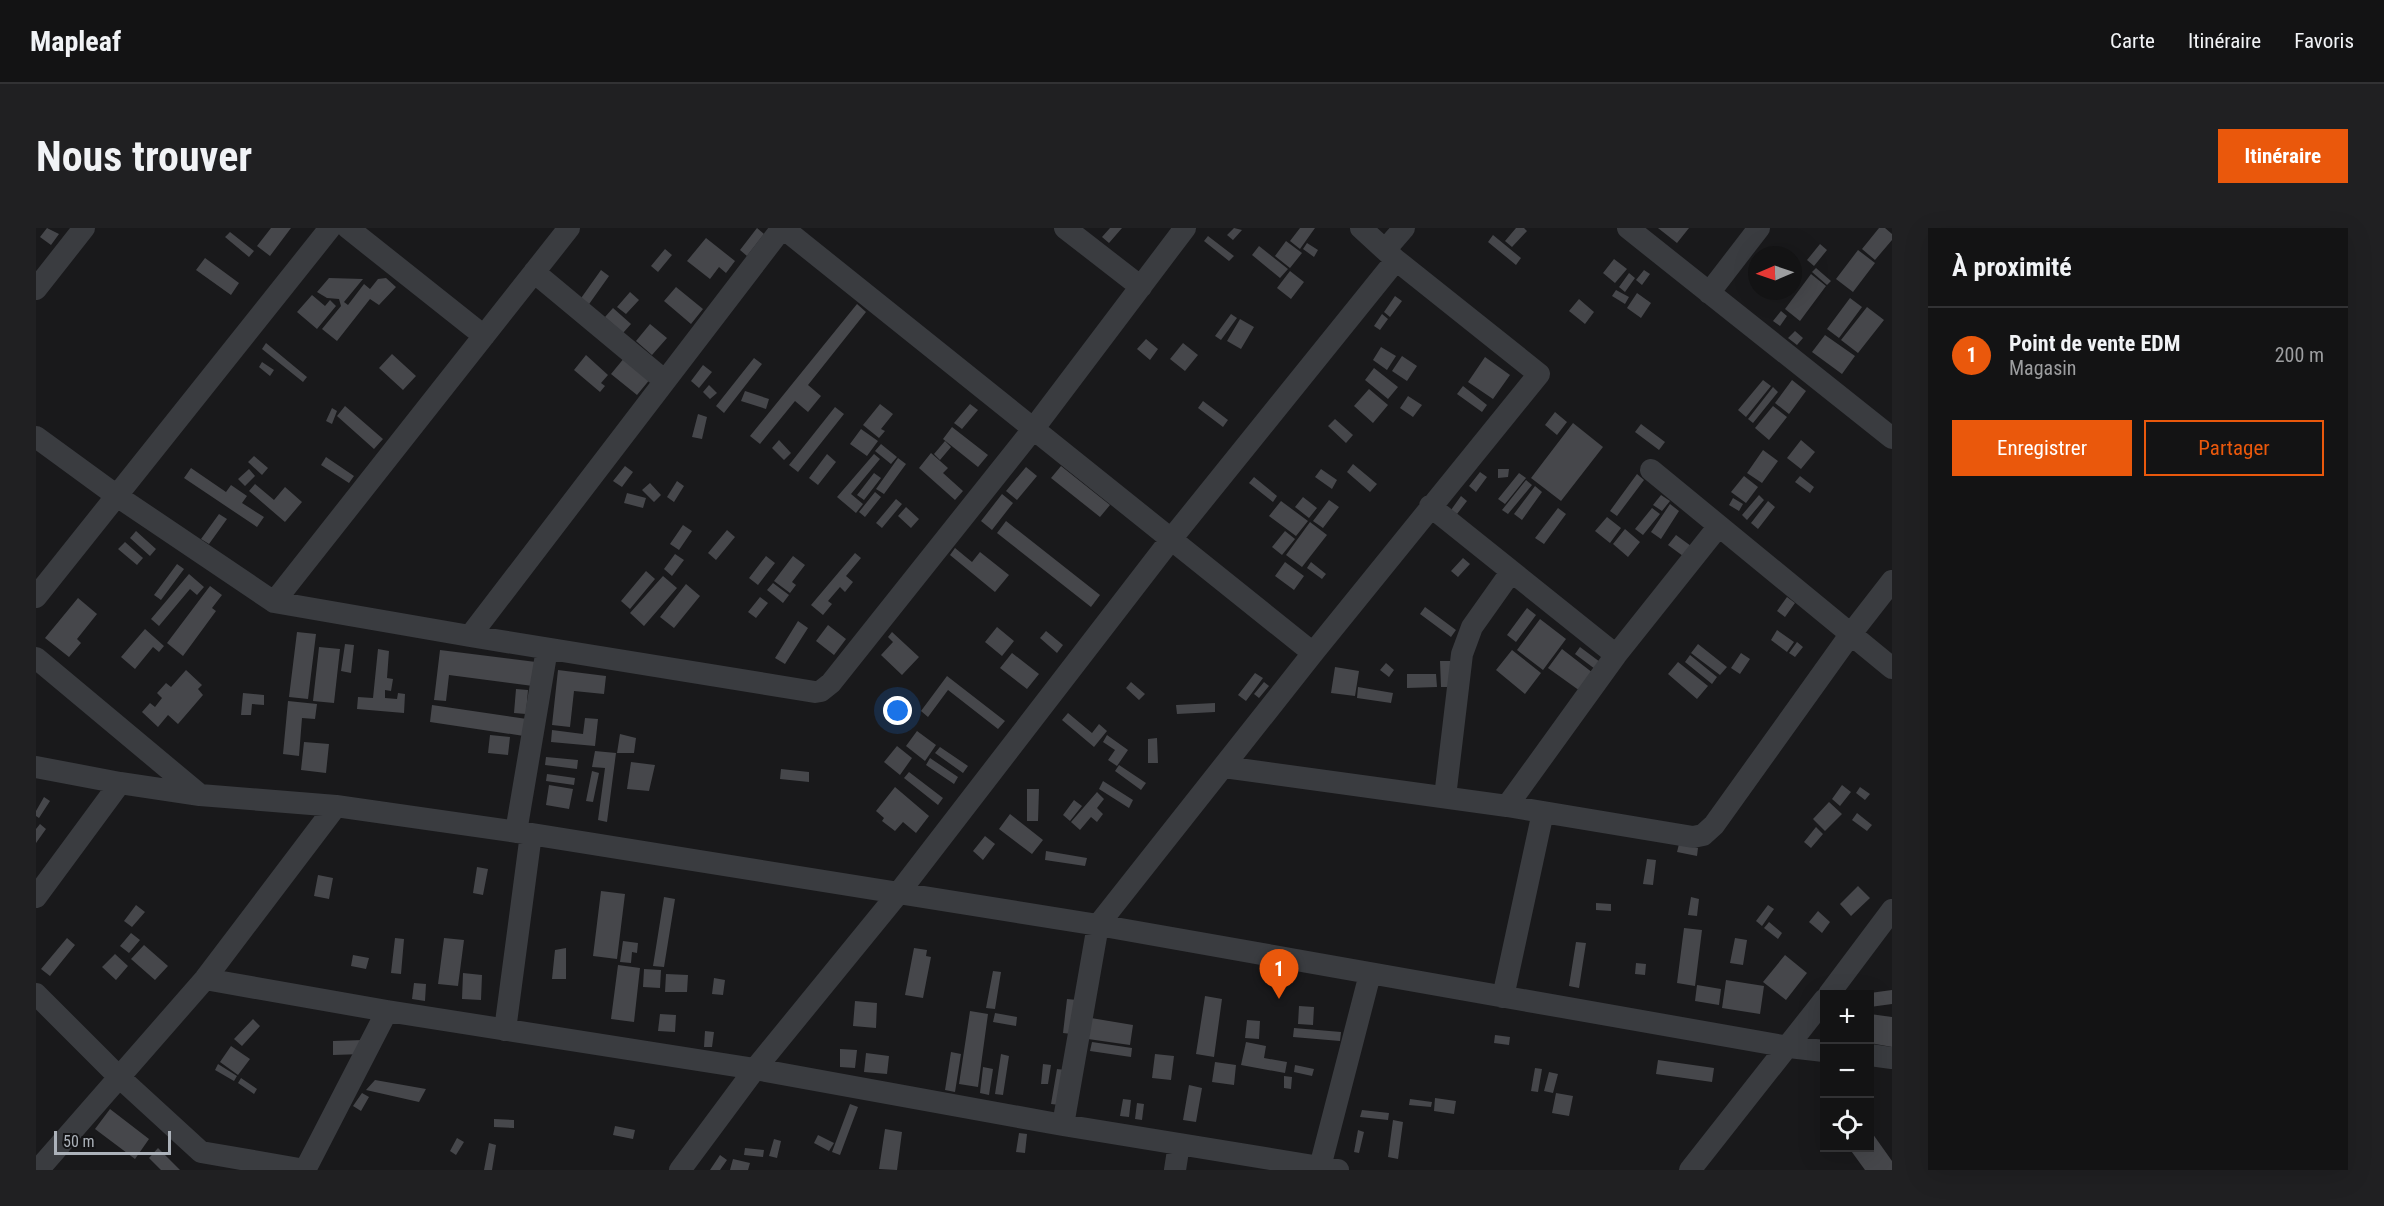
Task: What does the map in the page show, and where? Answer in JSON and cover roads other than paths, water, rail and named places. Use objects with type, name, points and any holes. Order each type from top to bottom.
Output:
[{"type":"street","points":[[36,289],[84,228]]},
{"type":"street","points":[[36,597],[330,228]]},
{"type":"street","points":[[348,228],[484,336]]},
{"type":"street","points":[[274,602],[569,228]]},
{"type":"street","points":[[470,636],[783,228],[1313,653]]},
{"type":"street","points":[[1065,228],[1141,287]]},
{"type":"street","points":[[36,437],[117,496],[274,602],[547,649],[815,692],[821,691],[831,683],[1034,428],[1185,228]]},
{"type":"street","points":[[1063,1125],[1098,925],[1430,506],[1539,374],[1390,255],[1361,228]]},
{"type":"street","points":[[680,1170],[755,1069],[897,895],[1390,255],[1404,228]]},
{"type":"street","points":[[1628,228],[1892,438]]},
{"type":"street","points":[[1709,293],[1759,228]]},
{"type":"street","points":[[534,272],[665,381]]},
{"type":"street","points":[[1651,470],[1892,668]]},
{"type":"street","points":[[1430,506],[1616,655]]},
{"type":"street","points":[[1507,806],[1616,655],[1718,527]]},
{"type":"street","points":[[1445,797],[1462,654],[1472,627],[1511,572]]},
{"type":"street","points":[[1224,767],[1507,806],[1693,837],[1703,836],[1714,825],[1892,580]]},
{"type":"street","points":[[505,1030],[523,833],[547,649]]},
{"type":"street","points":[[36,658],[200,795]]},
{"type":"street","points":[[36,767],[200,795],[336,806],[523,833],[897,895],[1098,925],[1789,1047],[1820,1051]]},
{"type":"street","points":[[36,897],[120,783]]},
{"type":"street","points":[[38,1170],[205,979],[336,806]]},
{"type":"street","points":[[1503,997],[1543,812]]},
{"type":"street","points":[[1832,990],[1892,910]]},
{"type":"street","points":[[205,979],[387,1011],[755,1069],[1063,1125],[1329,1168],[1370,974]]},
{"type":"street","points":[[36,994],[118,1076],[201,1152],[305,1170],[387,1011]]},
{"type":"street","points":[[1690,1170],[1820,1005]]},
{"type":"street","points":[[1874,1056],[1892,1058]]},
{"type":"street","points":[[1175,1170],[1179,1144]]},
{"type":"place","name":"Point de vente EDM","points":[[1279,999]]}]
